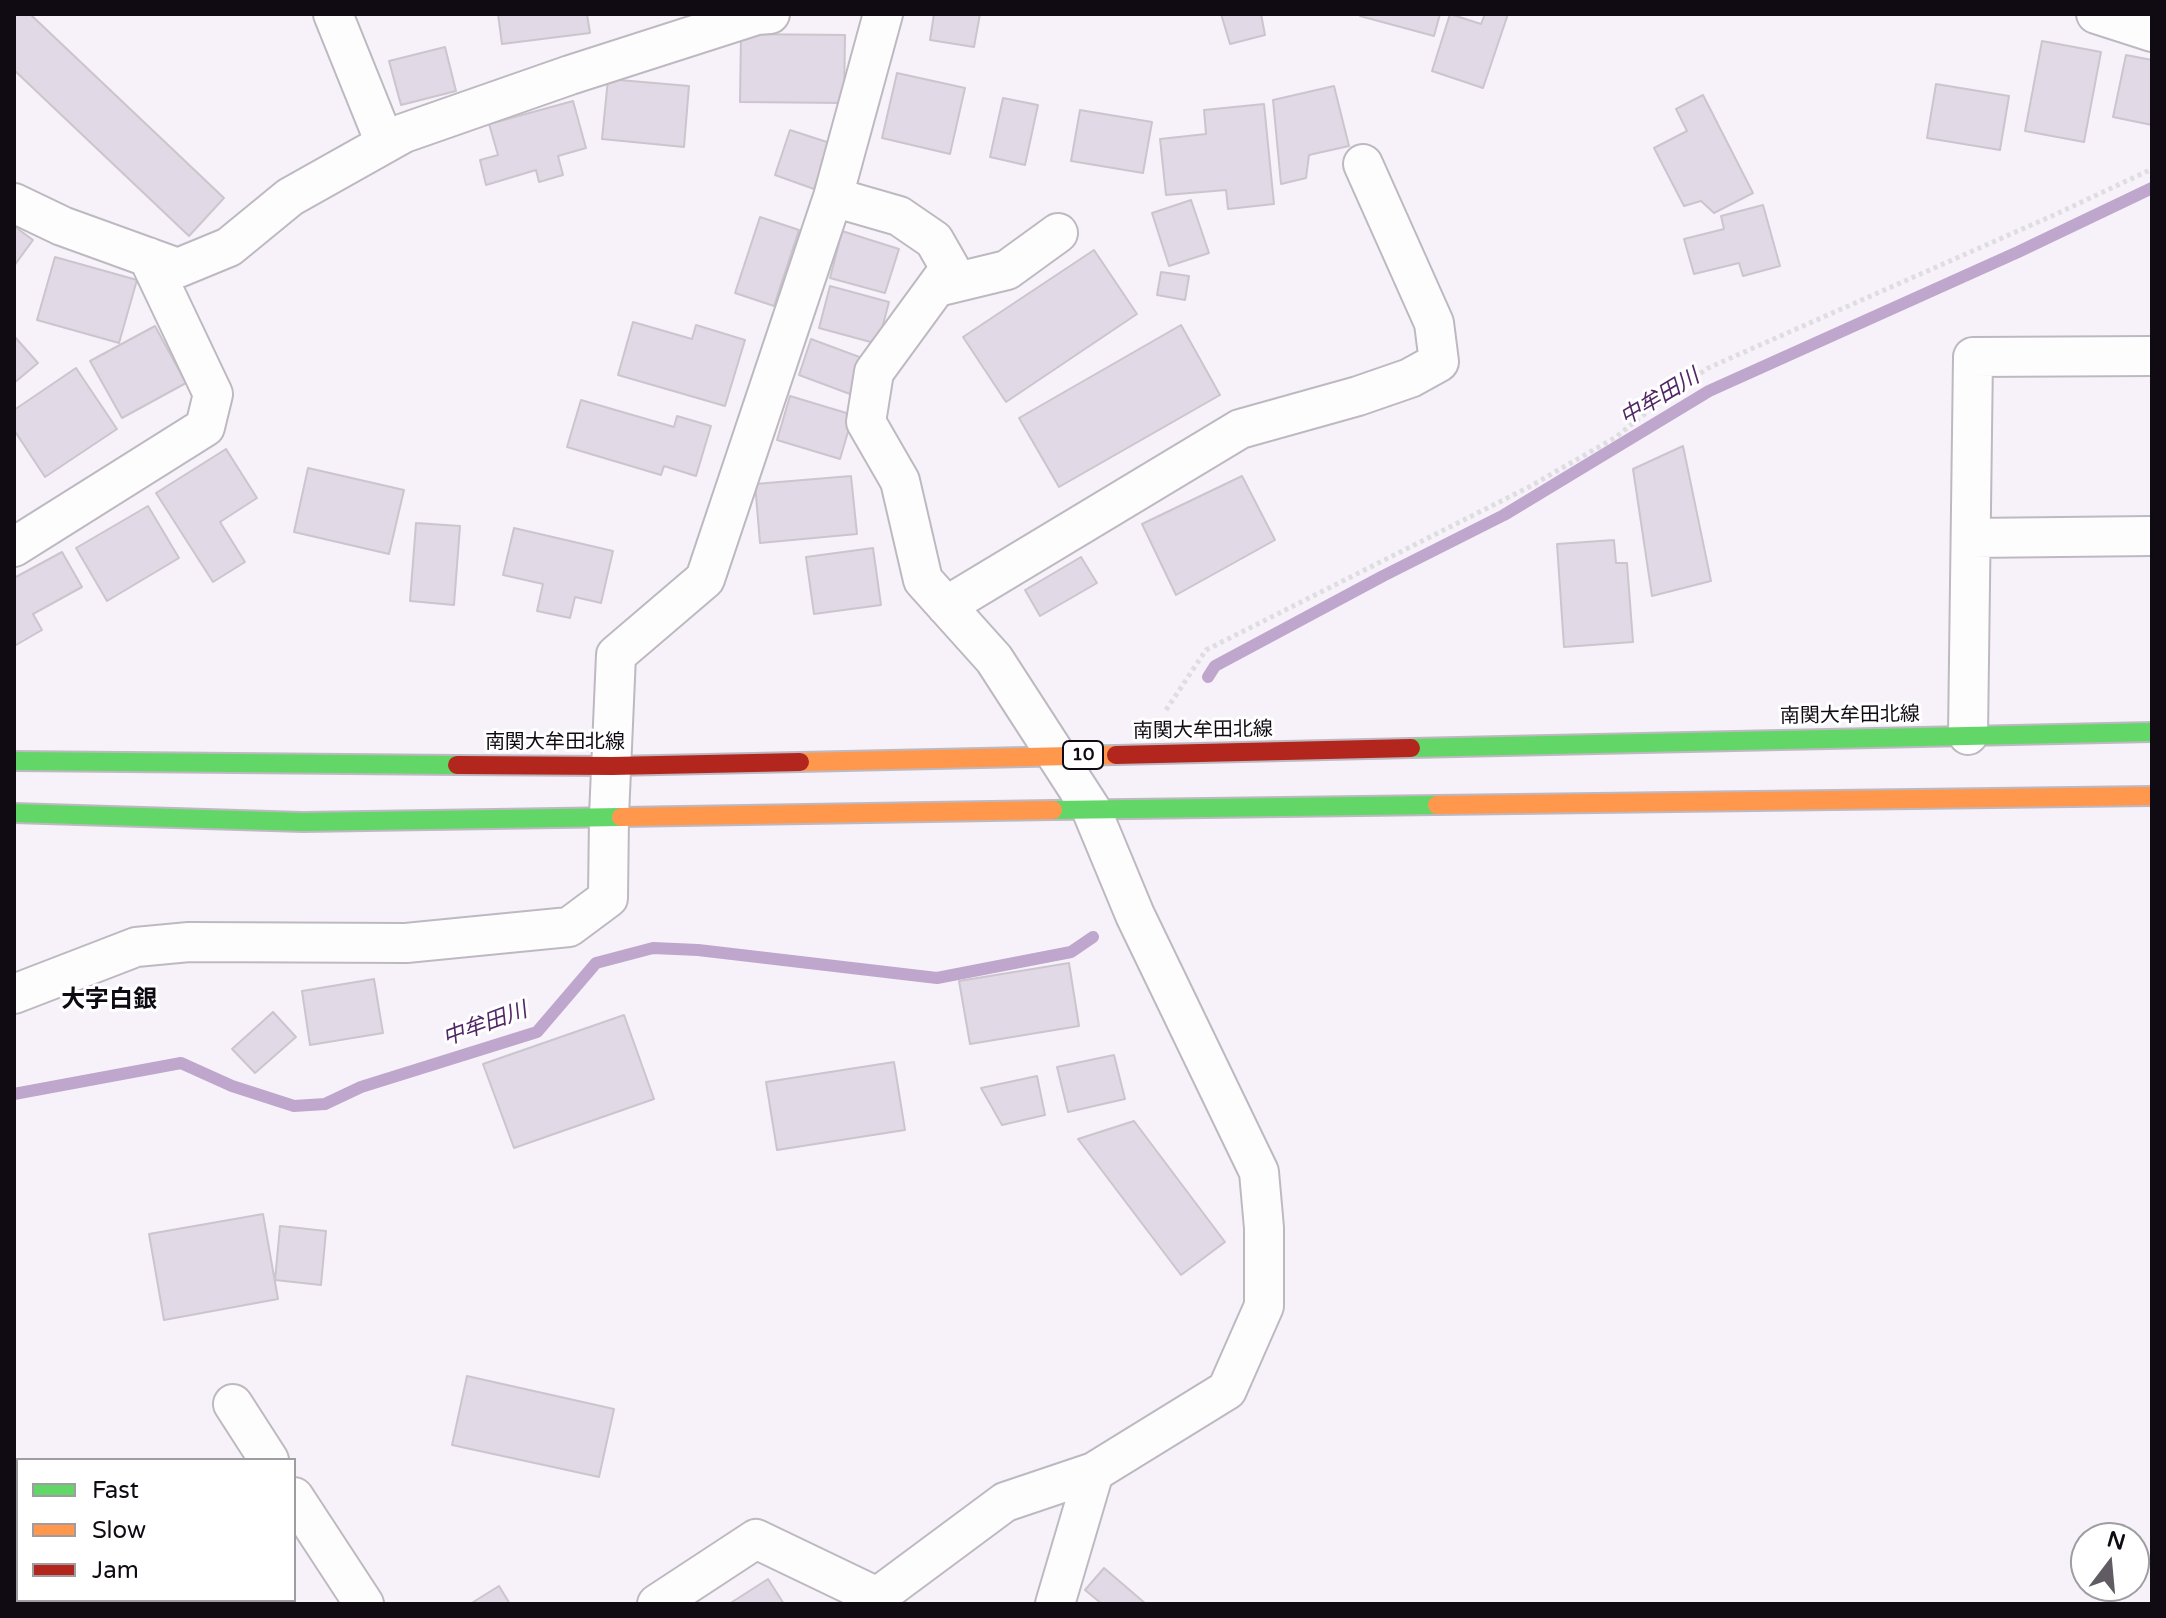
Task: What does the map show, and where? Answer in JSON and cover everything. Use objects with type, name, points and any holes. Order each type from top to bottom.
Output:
[{"type":"main road","name":"南関大牟田北線","points":[[14,761],[612,766],[2152,732]]},
{"type":"main road","points":[[14,813],[303,822],[2152,796]]},
{"type":"street","points":[[333,14],[385,143]]},
{"type":"street","points":[[14,203],[62,226],[178,268],[229,247],[290,197],[404,133],[570,75],[757,15],[770,14]]},
{"type":"street","points":[[14,994],[136,947],[189,942],[406,943],[569,927],[608,898],[616,655],[705,579],[833,197],[883,14]]},
{"type":"street","points":[[2096,14],[2152,32]]},
{"type":"street","points":[[946,606],[1240,429],[1384,387],[1410,378],[1439,362],[1434,323],[1363,164]]},
{"type":"street","points":[[657,1604],[756,1539],[877,1597],[1005,1502],[1094,1472],[1227,1390],[1264,1306],[1264,1228],[1259,1172],[1135,915],[1091,809],[994,659],[923,580],[900,481],[866,422],[874,372],[950,268],[934,240],[899,216],[833,197]]},
{"type":"street","points":[[937,287],[1007,270],[1058,233]]},
{"type":"street","points":[[14,547],[205,427],[213,394],[148,257]]},
{"type":"street","points":[[1968,735],[1973,357],[2152,356]]},
{"type":"street","points":[[1971,538],[2152,536]]},
{"type":"street","points":[[233,1404],[268,1458]]},
{"type":"street","points":[[1055,1604],[1094,1472]]},
{"type":"street","points":[[296,1500],[364,1604]]},
{"type":"path","points":[[1136,754],[1206,650],[1529,487],[1616,437],[1708,368],[2152,169]]},
{"type":"building","points":[[14,14],[30,14],[224,198],[189,236],[14,70]]},
{"type":"building","points":[[498,14],[587,14],[590,33],[502,44]]},
{"type":"building","points":[[934,14],[980,14],[974,47],[930,40]]},
{"type":"building","points":[[1221,14],[1261,14],[1265,35],[1230,44]]},
{"type":"building","points":[[1360,14],[1440,14],[1434,36]]},
{"type":"building","points":[[1450,14],[1481,24],[1485,14],[1508,14],[1483,88],[1432,71]]},
{"type":"building","points":[[741,34],[845,35],[844,103],[740,102]]},
{"type":"building","points":[[2042,41],[2101,52],[2084,142],[2025,131]]},
{"type":"building","points":[[445,47],[456,91],[401,105],[389,61]]},
{"type":"building","points":[[2126,55],[2152,60],[2152,125],[2113,117]]},
{"type":"building","points":[[897,73],[965,88],[950,154],[882,138]]},
{"type":"building","points":[[608,79],[689,86],[684,147],[602,139]]},
{"type":"building","points":[[1936,84],[2009,96],[2000,150],[1927,138]]},
{"type":"building","points":[[1334,86],[1349,146],[1309,155],[1306,178],[1281,184],[1273,100]]},
{"type":"building","points":[[1703,95],[1753,193],[1714,213],[1701,201],[1684,206],[1654,148],[1687,131],[1676,109]]},
{"type":"building","points":[[1003,98],[1038,105],[1025,165],[990,157]]},
{"type":"building","points":[[573,101],[586,148],[558,156],[563,175],[539,182],[536,170],[486,185],[480,160],[498,155],[489,124]]},
{"type":"building","points":[[1264,104],[1274,204],[1228,209],[1226,190],[1166,195],[1160,139],[1206,134],[1204,110]]},
{"type":"building","points":[[1080,110],[1152,122],[1143,173],[1071,161]]},
{"type":"building","points":[[790,130],[830,143],[814,189],[775,175]]},
{"type":"building","points":[[1191,200],[1209,253],[1169,266],[1152,213]]},
{"type":"building","points":[[1763,205],[1780,266],[1743,276],[1739,263],[1694,274],[1684,239],[1724,229],[1721,216]]},
{"type":"building","points":[[760,217],[799,230],[774,306],[735,293]]},
{"type":"building","points":[[14,226],[33,240],[14,266]]},
{"type":"building","points":[[842,231],[899,249],[885,293],[830,278]]},
{"type":"building","points":[[1094,250],[1137,314],[1006,402],[963,337]]},
{"type":"building","points":[[55,257],[137,280],[119,343],[37,320]]},
{"type":"building","points":[[1161,272],[1189,276],[1185,300],[1157,295]]},
{"type":"building","points":[[830,286],[889,302],[878,344],[819,328]]},
{"type":"building","points":[[633,322],[692,339],[696,325],[745,340],[725,406],[618,375]]},
{"type":"building","points":[[1181,325],[1220,395],[1059,487],[1019,418]]},
{"type":"building","points":[[155,326],[186,383],[122,418],[90,361]]},
{"type":"building","points":[[14,336],[38,363],[14,383]]},
{"type":"building","points":[[811,339],[862,358],[850,394],[799,375]]},
{"type":"building","points":[[76,368],[117,429],[45,477],[14,430],[14,410]]},
{"type":"building","points":[[790,396],[853,415],[840,459],[777,440]]},
{"type":"building","points":[[581,400],[674,427],[677,416],[711,426],[696,476],[664,466],[661,475],[567,447]]},
{"type":"building","points":[[1683,446],[1711,581],[1652,596],[1633,469]]},
{"type":"building","points":[[226,449],[257,498],[220,522],[245,562],[213,582],[156,493]]},
{"type":"building","points":[[308,468],[404,490],[389,554],[294,532]]},
{"type":"building","points":[[851,476],[857,534],[760,543],[755,484]]},
{"type":"building","points":[[1242,476],[1275,540],[1176,595],[1142,524]]},
{"type":"building","points":[[148,506],[179,558],[107,601],[76,548]]},
{"type":"building","points":[[416,523],[460,526],[454,605],[410,601]]},
{"type":"building","points":[[514,528],[613,551],[601,603],[575,597],[570,618],[537,611],[543,584],[503,575]]},
{"type":"building","points":[[1614,540],[1616,563],[1627,563],[1633,642],[1564,647],[1557,544]]},
{"type":"building","points":[[873,548],[881,605],[814,614],[806,557]]},
{"type":"building","points":[[62,552],[82,587],[33,614],[42,630],[16,645],[14,578]]},
{"type":"building","points":[[1081,557],[1097,583],[1040,616],[1025,590]]},
{"type":"building","points":[[1069,963],[1079,1026],[970,1044],[959,981]]},
{"type":"building","points":[[374,979],[383,1033],[310,1045],[302,991]]},
{"type":"building","points":[[273,1012],[296,1037],[255,1073],[232,1049]]},
{"type":"building","points":[[624,1015],[654,1099],[514,1148],[483,1064]]},
{"type":"building","points":[[1114,1055],[1125,1099],[1068,1112],[1057,1067]]},
{"type":"building","points":[[894,1062],[905,1130],[777,1150],[766,1082]]},
{"type":"building","points":[[1037,1076],[1045,1115],[1002,1125],[981,1088]]},
{"type":"building","points":[[1134,1121],[1225,1242],[1181,1275],[1078,1139]]},
{"type":"building","points":[[263,1214],[278,1299],[164,1320],[149,1234]]},
{"type":"building","points":[[280,1226],[326,1231],[321,1285],[275,1280]]},
{"type":"building","points":[[467,1376],[614,1409],[599,1477],[452,1445]]},
{"type":"building","points":[[1104,1568],[1146,1604],[1102,1604],[1085,1590]]},
{"type":"building","points":[[768,1579],[784,1604],[729,1604]]},
{"type":"building","points":[[499,1586],[510,1604],[470,1604]]},
{"type":"building","points":[[75,1602],[124,1602],[121,1604]]},
{"type":"building","points":[[198,1602],[250,1602],[246,1604]]},
{"type":"waterway","name":"中牟田川","points":[[1208,677],[1215,666],[1504,515],[1709,391],[2152,188]]},
{"type":"waterway","name":"中牟田川","points":[[14,1094],[181,1063],[232,1086],[294,1106],[325,1104],[361,1087],[537,1032],[596,963],[653,948],[698,950],[937,978],[1071,952],[1093,937]]},
{"type":"traffic: fast","points":[[1411,748],[2152,732]]},
{"type":"traffic: fast","points":[[14,761],[457,765]]},
{"type":"traffic: fast","points":[[1053,810],[1437,805]]},
{"type":"traffic: fast","points":[[14,813],[303,822],[621,817]]},
{"type":"traffic: slow","points":[[800,762],[1116,755]]},
{"type":"traffic: slow","points":[[1437,805],[2152,796]]},
{"type":"traffic: slow","points":[[621,817],[1053,810]]},
{"type":"traffic: jam","points":[[1116,755],[1411,748]]},
{"type":"traffic: jam","points":[[457,765],[800,762]]},
{"type":"district","name":"大字白銀","points":[[109,1001]]}]
